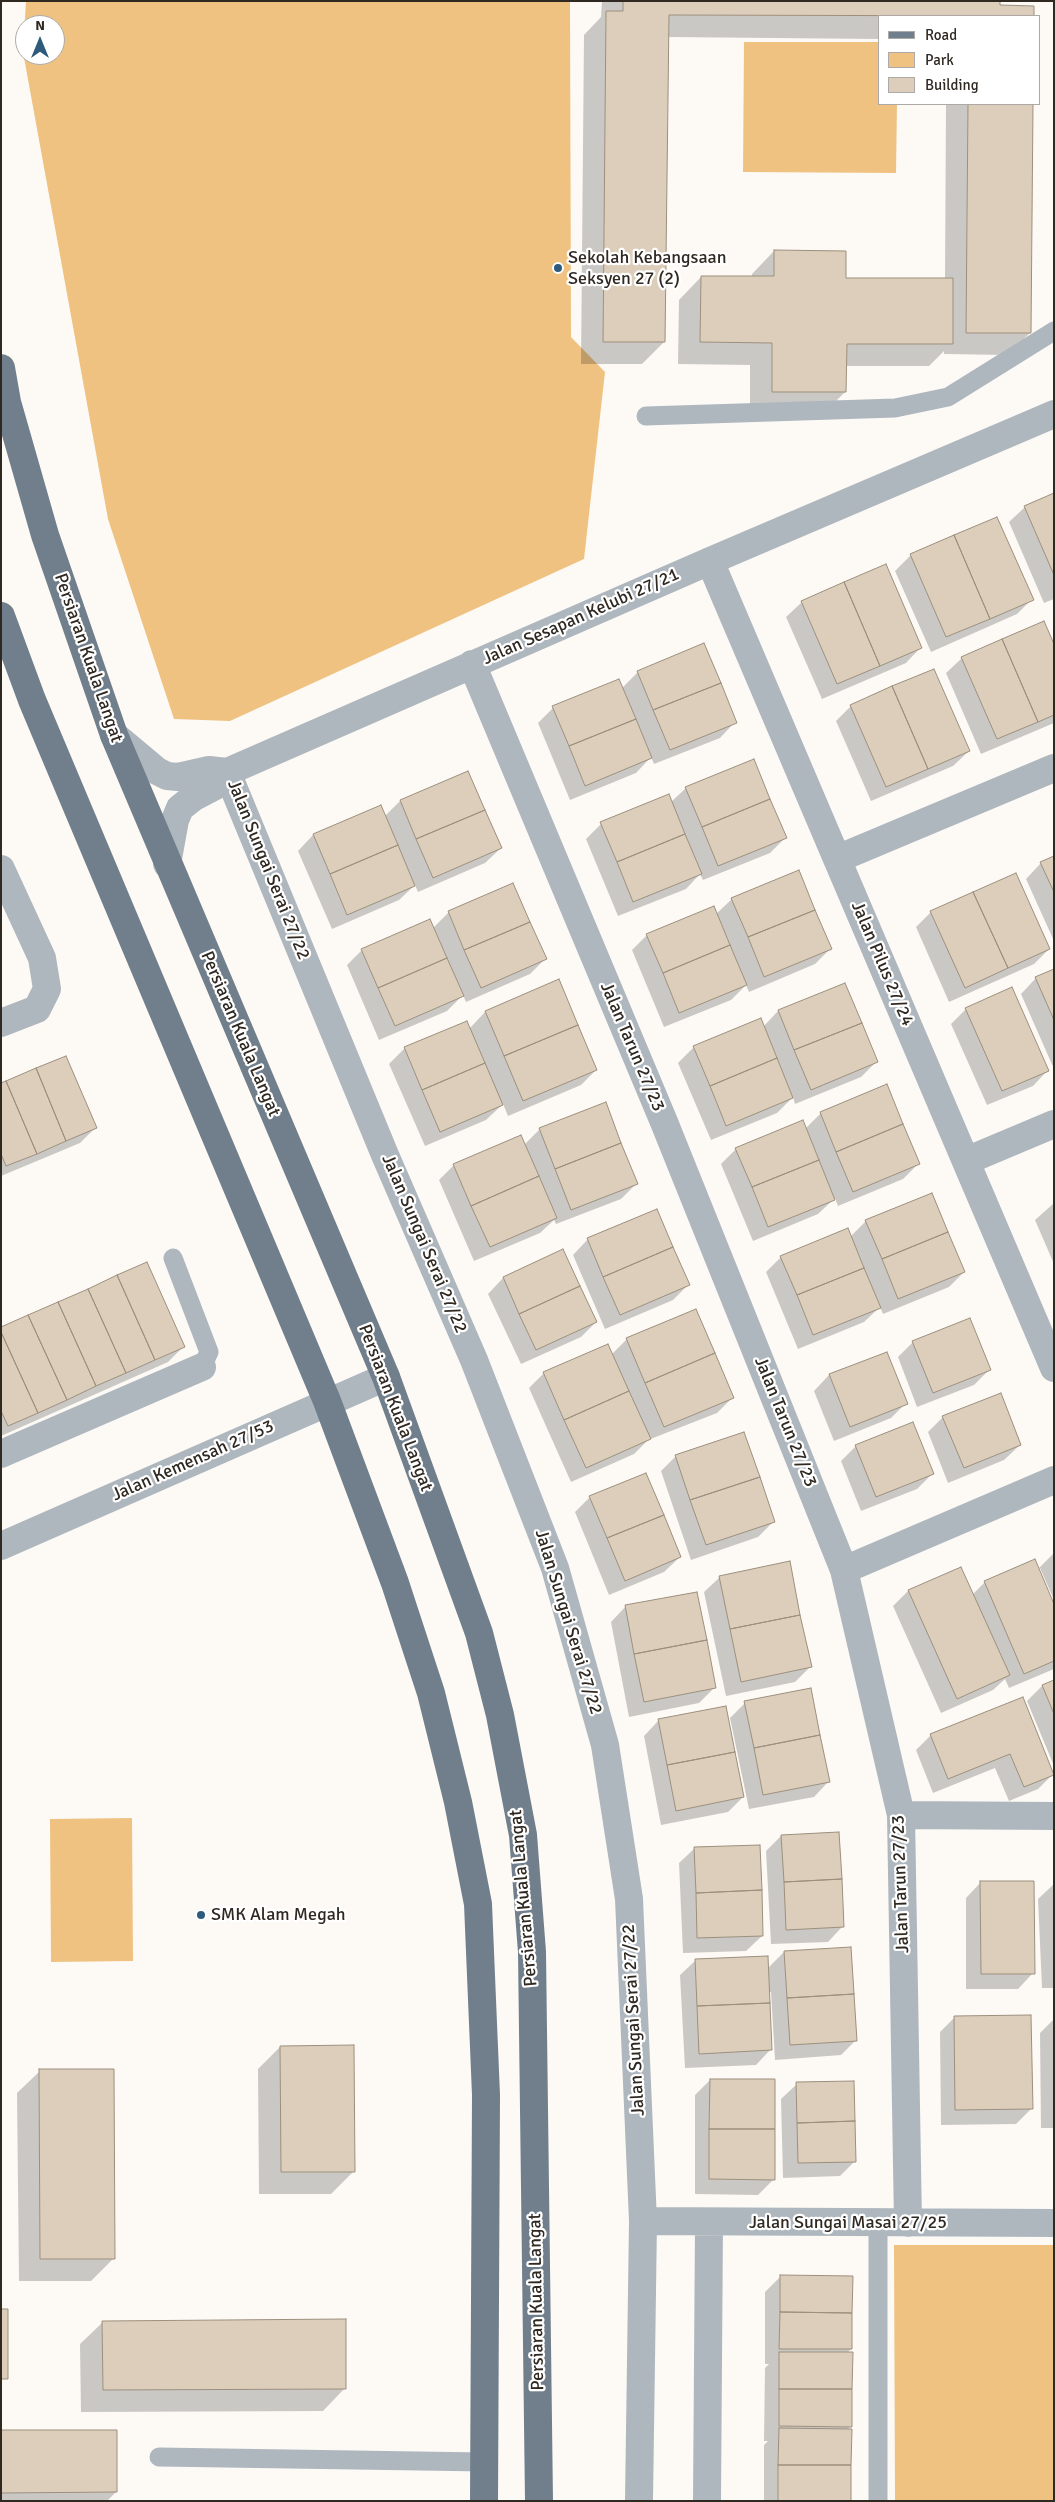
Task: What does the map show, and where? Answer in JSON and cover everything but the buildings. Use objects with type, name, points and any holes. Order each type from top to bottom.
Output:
[{"type":"main road","name":"Persiaran Kuala Langat","points":[[1,368],[7,402],[45,535],[114,735],[167,864],[386,1377],[479,1633],[500,1715],[523,1835],[532,1952],[538,2501]]},
{"type":"main road","points":[[1,616],[32,700],[327,1401],[395,1583],[431,1693],[458,1802],[478,1904],[486,2095],[484,2501]]},
{"type":"street","name":"Jalan Sesapan Kelubi 27/21","points":[[114,735],[156,771],[167,776],[178,777],[209,770],[227,772],[472,664],[1054,414]]},
{"type":"street","name":"Jalan Pilus 27/24","points":[[710,561],[1054,1368]]},
{"type":"street","name":"Jalan Tarun 27/23","points":[[472,664],[667,1131],[844,1570],[901,1815],[908,2223]]},
{"type":"street","points":[[837,859],[1054,768]]},
{"type":"street","points":[[167,864],[175,820],[180,808],[194,796],[215,786],[227,772]]},
{"type":"street","name":"Jalan Sungai Serai 27/22","points":[[227,772],[385,1155],[474,1360],[555,1568],[604,1745],[629,1899],[643,2222],[638,2501]]},
{"type":"street","points":[[1,869],[42,958],[47,989],[37,1009],[1,1023]]},
{"type":"street","points":[[966,1161],[1054,1124]]},
{"type":"street","points":[[1,1454],[202,1367]]},
{"type":"street","name":"Jalan Kemensah 27/53","points":[[1,1546],[327,1401],[386,1377]]},
{"type":"street","points":[[844,1570],[1054,1480]]},
{"type":"street","points":[[901,1815],[1054,1816]]},
{"type":"street","name":"Jalan Sungai Masai 27/25","points":[[643,2222],[1054,2223]]},
{"type":"street","points":[[707,2501],[709,2223]]},
{"type":"lane","points":[[646,416],[895,408],[948,397],[1054,331]]},
{"type":"lane","points":[[173,1258],[209,1352],[202,1367]]},
{"type":"lane","points":[[878,2223],[878,2501]]},
{"type":"lane","points":[[159,2457],[484,2462]]},
{"type":"green space","name":"Sekolah Kebangsaan Seksyen 27 (2)","points":[[26,1],[570,1],[571,337],[605,372],[584,559],[230,721],[174,719],[108,519],[25,65],[65,65],[65,15],[25,15]]},
{"type":"green space","points":[[744,42],[878,42],[878,105],[897,105],[896,173],[743,172]]},
{"type":"green space","points":[[132,1818],[133,1961],[51,1962],[50,1819]]},
{"type":"green space","points":[[894,2245],[1054,2245],[1054,2501],[895,2501]]},
{"type":"place","name":"Sekolah Kebangsaan Seksyen 27 (2)","points":[[558,268]]},
{"type":"place","name":"SMK Alam Megah","points":[[201,1915]]}]
